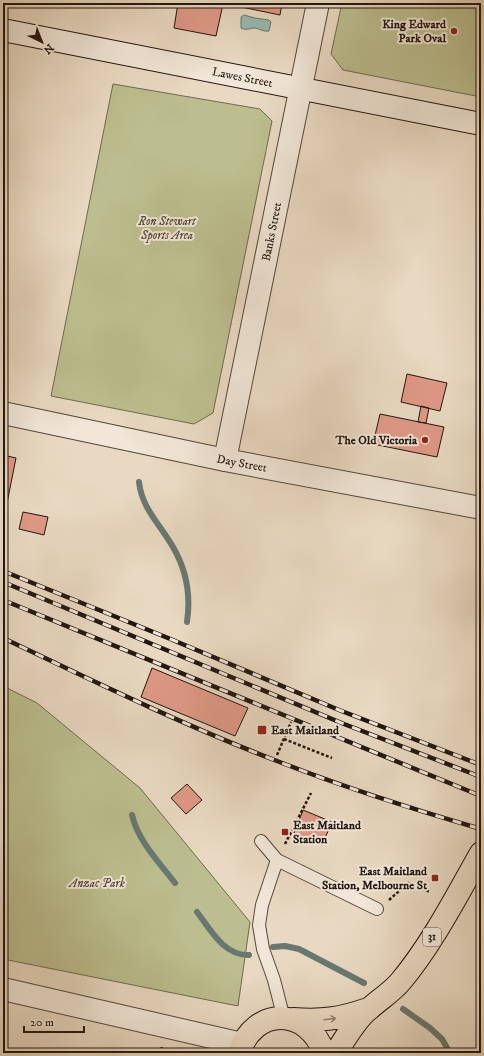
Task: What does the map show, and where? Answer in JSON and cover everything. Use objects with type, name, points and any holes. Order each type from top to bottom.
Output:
[{"type":"main road","name":"31","points":[[240,1048],[247,1035],[263,1022],[273,1019],[315,1021],[346,1017],[368,1009],[386,996],[400,982],[427,946],[481,853]]},
{"type":"main road","name":"31","points":[[336,1053],[368,1009]]},
{"type":"main road","points":[[288,1019],[302,1024],[315,1034],[321,1043],[324,1053]]},
{"type":"street","name":"Banks Street","points":[[225,460],[302,88],[318,3]]},
{"type":"street","name":"Lawes Street","points":[[3,30],[481,124]]},
{"type":"street","name":"Day Street","points":[[3,413],[225,460],[481,508]]},
{"type":"street","points":[[3,988],[240,1048]]},
{"type":"lane","points":[[261,841],[277,860],[377,909]]},
{"type":"lane","points":[[277,860],[262,905],[259,925],[263,949],[288,1019]]},
{"type":"path","points":[[277,755],[291,722]]},
{"type":"path","points":[[284,739],[332,758]]},
{"type":"path","points":[[291,830],[311,793]]},
{"type":"path","points":[[377,909],[408,883],[430,892]]},
{"type":"green space","points":[[342,3],[481,3],[481,97],[343,70],[331,54]]},
{"type":"green space","name":"Ron Stewart Sports Area","points":[[113,84],[260,109],[272,121],[213,413],[194,424],[51,396]]},
{"type":"green space","name":"Anzac Park","points":[[3,686],[37,703],[140,788],[250,922],[238,1006],[3,959]]},
{"type":"water","points":[[244,15],[269,20],[271,22],[269,31],[255,28],[241,28],[241,17]]},
{"type":"building","points":[[178,3],[223,4],[216,36],[174,28]]},
{"type":"building","points":[[222,3],[282,3],[280,15]]},
{"type":"building","points":[[407,374],[447,383],[440,411],[401,402]]},
{"type":"building","points":[[421,406],[429,408],[426,423],[418,422]]},
{"type":"building","points":[[380,414],[444,427],[437,457],[373,444]]},
{"type":"building","points":[[3,455],[16,458],[5,513],[3,513]]},
{"type":"building","points":[[23,512],[48,517],[44,535],[19,529]]},
{"type":"building","points":[[152,668],[248,708],[235,736],[141,697]]},
{"type":"building","points":[[187,784],[202,800],[186,814],[171,798]]},
{"type":"building","points":[[303,810],[332,822],[322,845],[294,833]]},
{"type":"building","points":[[162,1047],[166,1053],[153,1053]]},
{"type":"waterway","points":[[139,482],[144,500],[152,516],[173,547],[182,565],[188,593],[187,622]]},
{"type":"waterway","points":[[132,815],[135,825],[144,842],[175,883]]},
{"type":"waterway","points":[[197,912],[218,940],[225,946],[232,951],[249,955]]},
{"type":"waterway","points":[[273,947],[285,946],[299,949],[364,983]]},
{"type":"waterway","points":[[403,1009],[430,1028],[442,1039],[450,1053]]},
{"type":"railway","points":[[3,571],[339,710],[481,765]]},
{"type":"railway","points":[[3,582],[344,724],[481,777]]},
{"type":"railway","points":[[3,600],[481,796]]},
{"type":"railway","points":[[3,638],[207,733],[302,771],[404,806],[481,829]]},
{"type":"place","name":"King Edward Park Oval","points":[[454,31]]},
{"type":"place","name":"The Old Victoria","points":[[425,440]]},
{"type":"place","name":"East Maitland","points":[[262,730]]},
{"type":"place","name":"East Maitland Station","points":[[285,832]]},
{"type":"place","name":"East Maitland Station, Melbourne St","points":[[435,878]]}]
